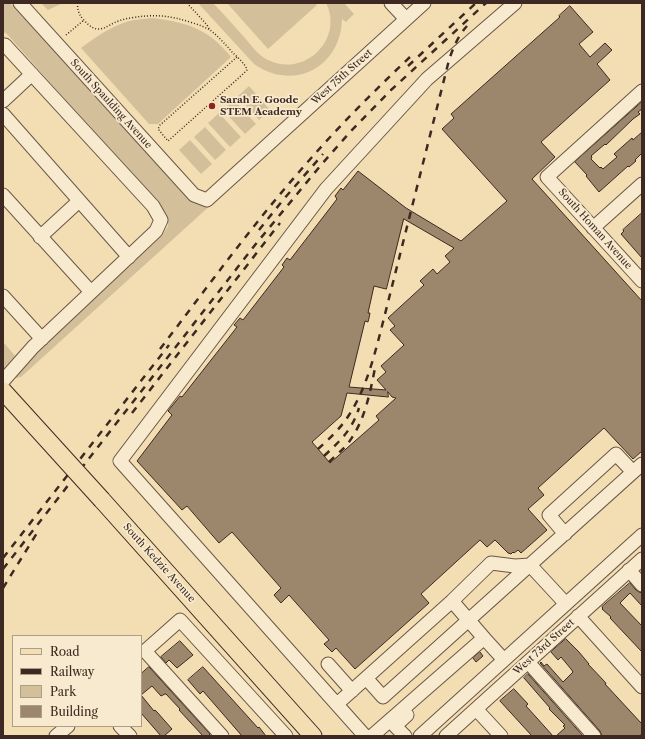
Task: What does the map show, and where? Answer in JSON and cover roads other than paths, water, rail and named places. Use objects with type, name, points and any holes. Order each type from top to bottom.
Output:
[{"type":"main road","name":"South Kedzie Avenue","points":[[3,391],[313,736]]},
{"type":"street","name":"South Spaulding Avenue","points":[[20,3],[194,195],[207,200]]},
{"type":"street","points":[[392,3],[406,19]]},
{"type":"street","name":"West 75th Street","points":[[207,200],[424,3]]},
{"type":"street","points":[[365,736],[120,461],[326,189],[426,79],[515,3]]},
{"type":"street","points":[[3,45],[5,45],[154,206],[161,220],[156,231],[33,347],[3,381]]},
{"type":"street","points":[[3,101],[32,74]]},
{"type":"street","name":"South Homan Avenue","points":[[641,279],[547,177],[642,91]]},
{"type":"street","points":[[3,114],[129,256]]},
{"type":"street","points":[[593,228],[642,184]]},
{"type":"street","points":[[3,195],[91,292]]},
{"type":"street","points":[[40,237],[79,200]]},
{"type":"street","points":[[3,296],[42,339]]},
{"type":"street","points":[[366,678],[383,697],[565,534],[638,468],[616,454],[549,515],[565,534]]},
{"type":"street","points":[[420,736],[642,535]]},
{"type":"street","name":"West 73rd Street","points":[[446,736],[642,559]]},
{"type":"street","points":[[337,704],[452,601],[490,563],[515,566],[530,565]]},
{"type":"street","points":[[530,565],[566,604]]},
{"type":"street","points":[[629,570],[642,584]]},
{"type":"street","points":[[452,601],[504,660]]},
{"type":"street","points":[[578,616],[642,687]]},
{"type":"street","points":[[222,736],[145,651],[180,620],[286,736]]},
{"type":"street","points":[[372,736],[484,638]]},
{"type":"street","points":[[528,662],[594,736]]},
{"type":"street","points":[[328,664],[352,691]]},
{"type":"street","points":[[404,736],[395,726],[446,679],[442,674]]},
{"type":"street","points":[[476,709],[501,736]]},
{"type":"street","points":[[56,736],[67,727]]},
{"type":"street","points":[[121,727],[130,736]]},
{"type":"railway","points":[[408,66],[476,3]]},
{"type":"railway","points":[[3,569],[255,245],[321,165],[351,131],[391,90],[486,3]]},
{"type":"railway","points":[[318,449],[339,429],[346,420],[365,384],[382,326],[449,60],[456,42],[467,26]]},
{"type":"railway","points":[[160,349],[281,193],[354,112],[411,56]]},
{"type":"railway","points":[[259,230],[323,154]]},
{"type":"railway","points":[[132,413],[280,223]]},
{"type":"railway","points":[[3,558],[169,345]]},
{"type":"railway","points":[[329,462],[347,445],[355,434],[363,416],[375,368]]},
{"type":"railway","points":[[324,456],[336,445],[349,429],[359,408]]},
{"type":"railway","points":[[3,588],[37,533]]},
{"type":"place","name":"Sarah E. Goode STEM Academy","points":[[212,106]]}]
